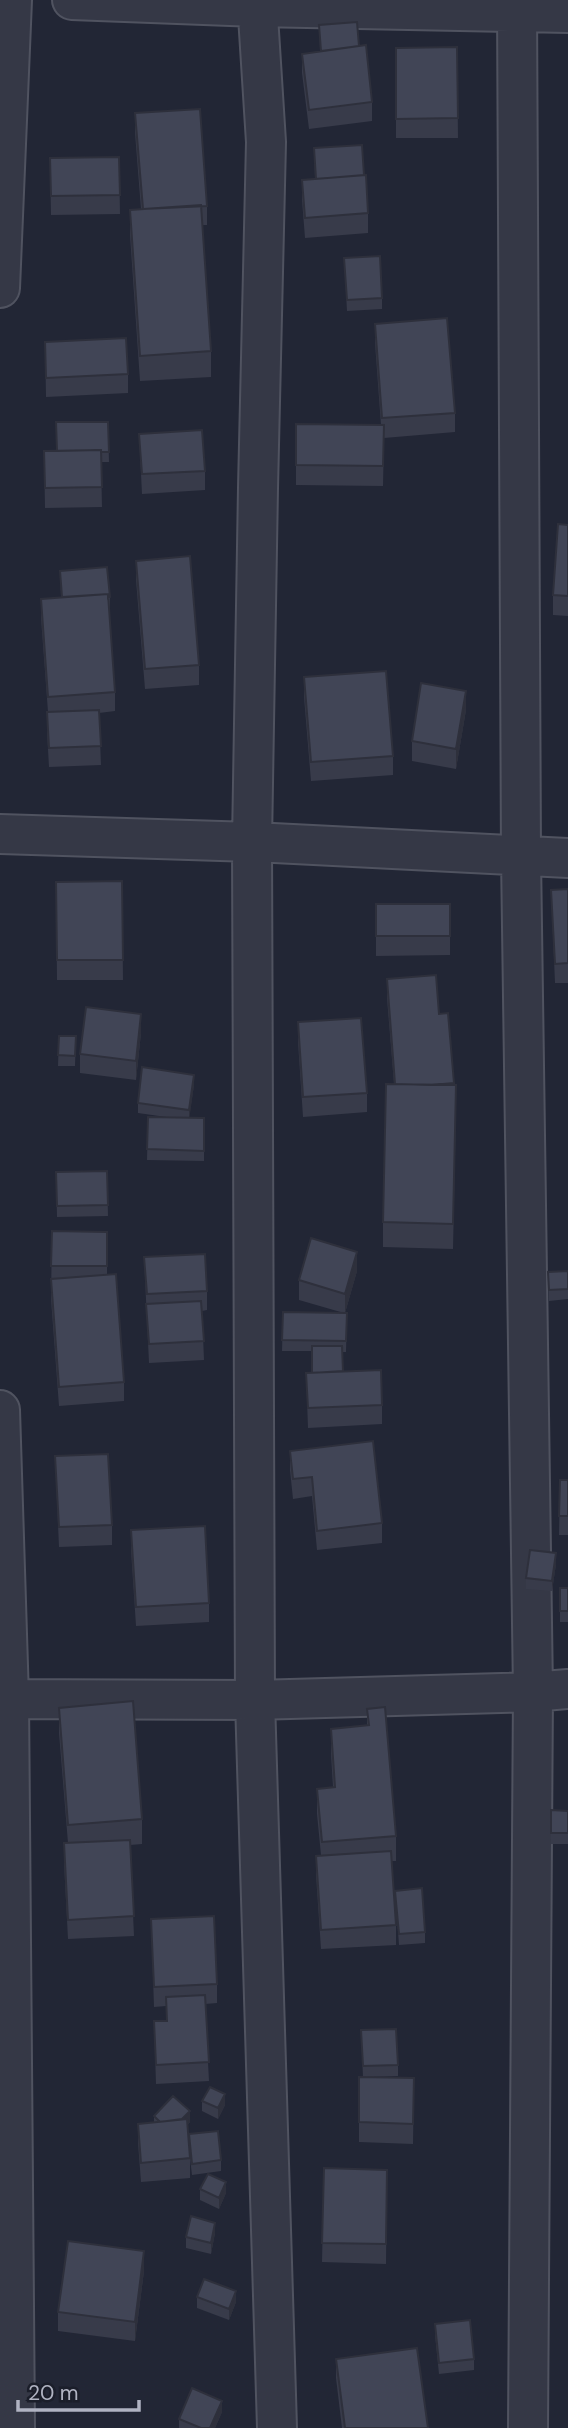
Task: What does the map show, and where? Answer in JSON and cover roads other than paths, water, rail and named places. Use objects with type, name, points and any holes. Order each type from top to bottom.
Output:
[{"type":"street","points":[[0,288],[12,0]]},
{"type":"street","points":[[72,0],[517,6],[568,13]]},
{"type":"street","points":[[257,3],[267,142],[252,842],[255,1700],[277,2428]]},
{"type":"street","points":[[517,6],[521,857],[551,1691],[528,2428]]},
{"type":"street","points":[[0,834],[252,842],[568,858]]},
{"type":"street","points":[[0,1410],[15,2428]]},
{"type":"street","points":[[4,1698],[255,1700],[551,1691]]}]
